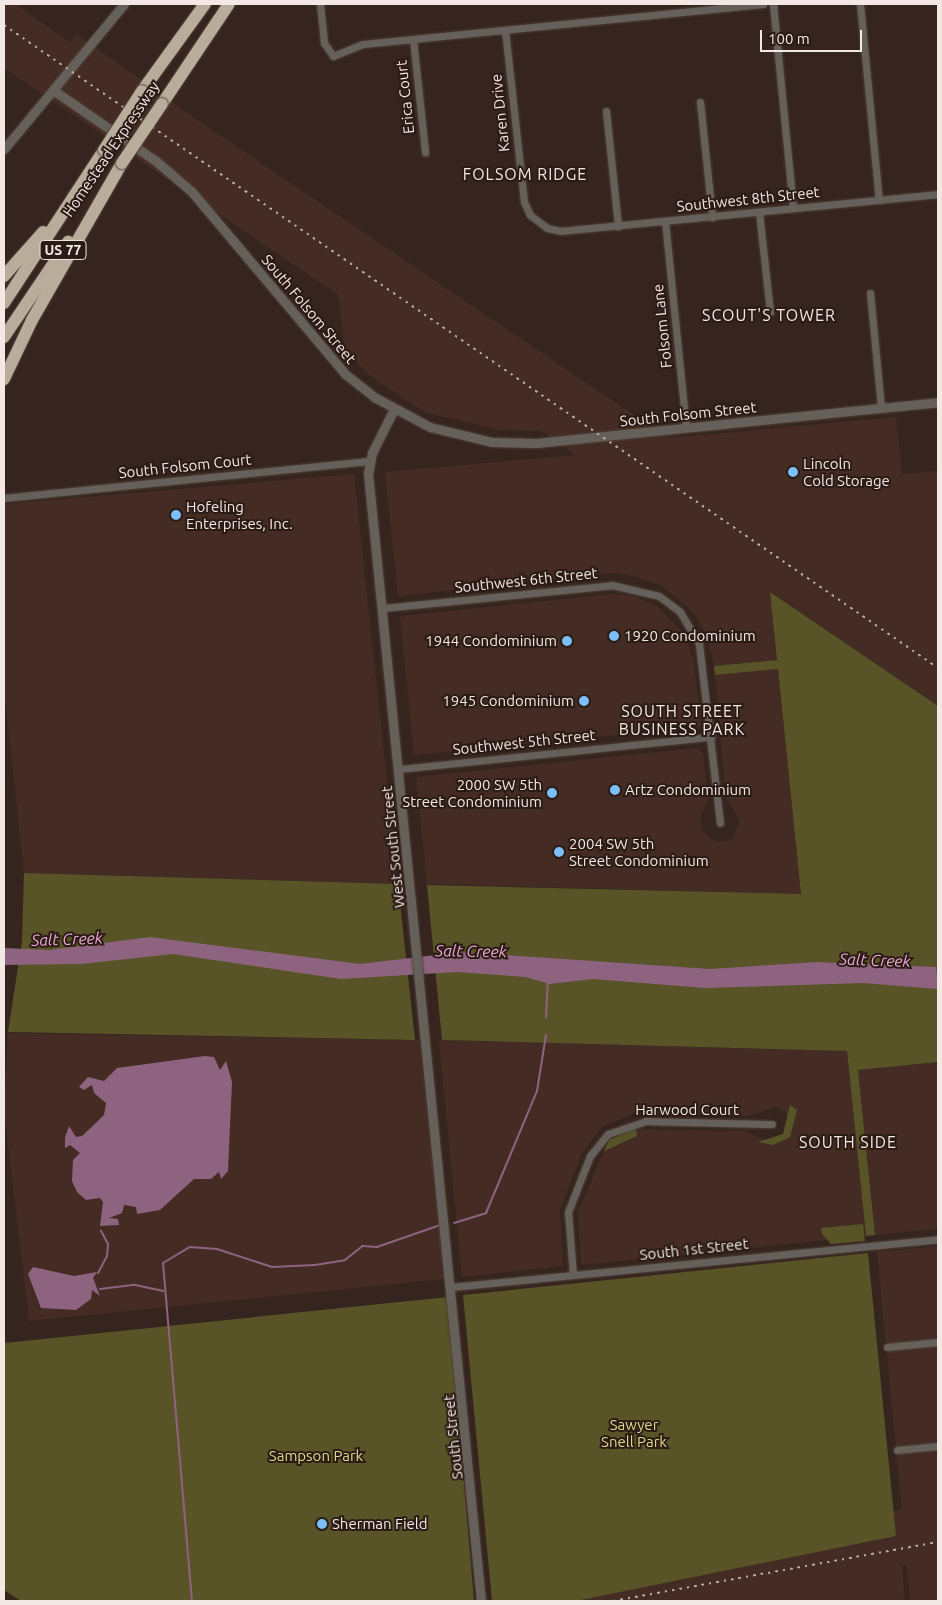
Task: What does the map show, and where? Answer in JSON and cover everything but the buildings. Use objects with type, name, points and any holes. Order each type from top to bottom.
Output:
[{"type":"highway","name":"Homestead Expressway","points":[[4,303],[74,199],[142,91],[205,4]]},
{"type":"highway","name":"Homestead Expressway","points":[[4,337],[229,4]]},
{"type":"highway","points":[[4,379],[32,320],[122,163]]},
{"type":"highway","points":[[4,276],[74,199]]},
{"type":"street","points":[[4,149],[124,4]]},
{"type":"street","points":[[320,4],[324,43],[333,56],[363,44],[763,4]]},
{"type":"street","points":[[773,4],[793,208]]},
{"type":"street","points":[[860,4],[879,200]]},
{"type":"street","name":"Karen Drive","points":[[505,30],[524,202],[536,222],[561,231]]},
{"type":"street","name":"Erica Court","points":[[413,39],[425,152]]},
{"type":"street","name":"South Folsom Street","points":[[53,90],[156,161],[192,192],[329,356],[361,387],[394,409],[450,434],[514,444],[938,402]]},
{"type":"street","points":[[700,102],[712,216]]},
{"type":"street","points":[[606,111],[618,226]]},
{"type":"street","name":"Southwest 8th Street","points":[[561,231],[938,194]]},
{"type":"street","points":[[759,212],[770,312]]},
{"type":"street","name":"Folsom Lane","points":[[665,221],[686,428]]},
{"type":"street","points":[[870,293],[881,408]]},
{"type":"street","name":"West South Street","points":[[394,409],[370,461],[383,608],[452,1287]]},
{"type":"street","name":"South Folsom Court","points":[[4,498],[370,461]]},
{"type":"street","name":"Southwest 6th Street","points":[[383,608],[612,585],[642,589],[669,602],[688,622],[699,644],[711,737]]},
{"type":"street","points":[[711,737],[720,823]]},
{"type":"street","name":"Southwest 5th Street","points":[[399,769],[711,737]]},
{"type":"street","name":"Harwood Court","points":[[573,1275],[568,1212],[590,1156],[608,1134],[646,1121],[772,1124]]},
{"type":"street","name":"South 1st Street","points":[[452,1287],[938,1239]]},
{"type":"street","name":"South Street","points":[[452,1287],[481,1584],[481,1601]]},
{"type":"street","points":[[887,1347],[938,1342]]},
{"type":"street","points":[[896,1450],[938,1446]]},
{"type":"street","name":"South Street","points":[[481,1584],[486,1601]]},
{"type":"shaded area","points":[[4,4],[15,4],[70,42],[77,34],[196,119],[668,438],[896,417],[902,474],[938,471],[938,706],[771,592],[777,660],[714,666],[707,636],[694,613],[662,586],[634,576],[610,573],[398,596],[385,472],[576,455],[541,431],[499,430],[424,412],[370,376],[345,350],[338,295],[4,68]]},
{"type":"shaded area","points":[[354,474],[398,884],[24,873],[4,688],[4,504]]},
{"type":"shaded area","points":[[612,594],[634,596],[657,606],[685,635],[694,662],[701,727],[414,755],[400,616]]},
{"type":"shaded area","points":[[778,669],[801,894],[427,884],[416,777],[697,748],[703,753],[708,799],[700,819],[702,830],[715,842],[732,840],[740,821],[726,797],[715,675]]},
{"type":"shaded area","points":[[150,937],[360,964],[460,952],[710,969],[817,962],[936,967],[938,989],[863,983],[705,988],[593,979],[549,984],[526,977],[457,972],[341,979],[173,954],[81,964],[4,965],[4,948],[49,950]]},
{"type":"shaded area","points":[[8,1033],[419,1040],[445,1279],[29,1321],[4,1111]]},
{"type":"shaded area","points":[[439,1040],[847,1051],[866,1236],[581,1265],[578,1212],[606,1146],[640,1129],[745,1131],[764,1140],[779,1140],[789,1130],[788,1116],[776,1106],[749,1116],[634,1113],[602,1127],[582,1153],[560,1209],[563,1266],[462,1277]]},
{"type":"shaded area","points":[[205,1056],[214,1057],[220,1070],[226,1061],[232,1082],[228,1171],[221,1179],[219,1172],[211,1179],[194,1179],[160,1210],[137,1214],[136,1207],[124,1205],[122,1213],[109,1218],[118,1219],[119,1225],[100,1226],[103,1202],[100,1198],[86,1200],[77,1192],[72,1181],[73,1160],[80,1153],[70,1145],[65,1148],[65,1138],[69,1126],[76,1137],[82,1136],[104,1115],[106,1103],[94,1093],[92,1085],[84,1090],[79,1087],[88,1077],[104,1081],[117,1068]]},
{"type":"shaded area","points":[[938,1062],[938,1229],[875,1235],[858,1070]]},
{"type":"shaded area","points":[[938,1246],[938,1601],[910,1601],[907,1565],[902,1566],[905,1601],[576,1601],[896,1536],[893,1511],[902,1510],[877,1252]]},
{"type":"shaded area","points":[[33,1267],[74,1276],[97,1272],[93,1278],[100,1296],[92,1290],[91,1299],[76,1310],[41,1308],[28,1274]]},
{"type":"green space","points":[[770,592],[938,706],[938,1062],[858,1070],[875,1235],[866,1236],[847,1051],[442,1040],[427,885],[801,894],[778,669],[715,675],[714,666],[777,660]]},
{"type":"green space","points":[[24,873],[398,884],[415,1040],[8,1032],[22,941]]},
{"type":"green space","points":[[790,1105],[797,1110],[790,1137],[773,1145],[758,1142],[783,1134]]},
{"type":"green space","points":[[636,1128],[637,1136],[604,1151],[609,1140]]},
{"type":"green space","points":[[863,1224],[865,1241],[831,1244],[822,1234],[821,1228]]},
{"type":"green space","name":"Sawyer Snell Park","points":[[868,1253],[896,1536],[576,1601],[492,1601],[463,1295]]},
{"type":"green space","name":"Sampson Park","points":[[448,1297],[474,1601],[21,1601],[4,1590],[4,1343]]},
{"type":"waterway","points":[[546,1017],[548,983]]},
{"type":"waterway","points":[[454,1223],[486,1213],[537,1091],[546,1035]]},
{"type":"waterway","points":[[192,1601],[163,1263],[190,1247],[217,1249],[272,1267],[315,1265],[345,1260],[362,1246],[377,1247],[440,1225]]},
{"type":"waterway","points":[[98,1273],[107,1256],[108,1244],[101,1231]]},
{"type":"waterway","points":[[100,1289],[135,1285],[163,1291]]},
{"type":"railway","points":[[4,25],[938,668]]},
{"type":"railway","points":[[613,1601],[938,1542]]},
{"type":"place","name":"Lincoln Cold Storage","points":[[793,472]]},
{"type":"place","name":"Hofeling Enterprises, Inc.","points":[[176,515]]},
{"type":"place","name":"1920 Condominium","points":[[614,636]]},
{"type":"place","name":"1944 Condominium","points":[[567,641]]},
{"type":"place","name":"1945 Condominium","points":[[584,701]]},
{"type":"place","name":"Artz Condominium","points":[[615,790]]},
{"type":"place","name":"2000 SW 5th Street Condominium","points":[[552,793]]},
{"type":"place","name":"2004 SW 5th Street Condominium","points":[[559,852]]},
{"type":"place","name":"Sherman Field","points":[[322,1524]]},
{"type":"district","name":"FOLSOM RIDGE","points":[[525,174]]},
{"type":"district","name":"SCOUT'S TOWER","points":[[769,315]]},
{"type":"district","name":"SOUTH STREET BUSINESS PARK","points":[[682,720]]},
{"type":"district","name":"SOUTH SIDE","points":[[848,1142]]},
{"type":"water label","name":"Salt Creek","points":[[67,939]]},
{"type":"water label","name":"Salt Creek","points":[[471,951]]},
{"type":"water label","name":"Salt Creek","points":[[875,960]]}]
